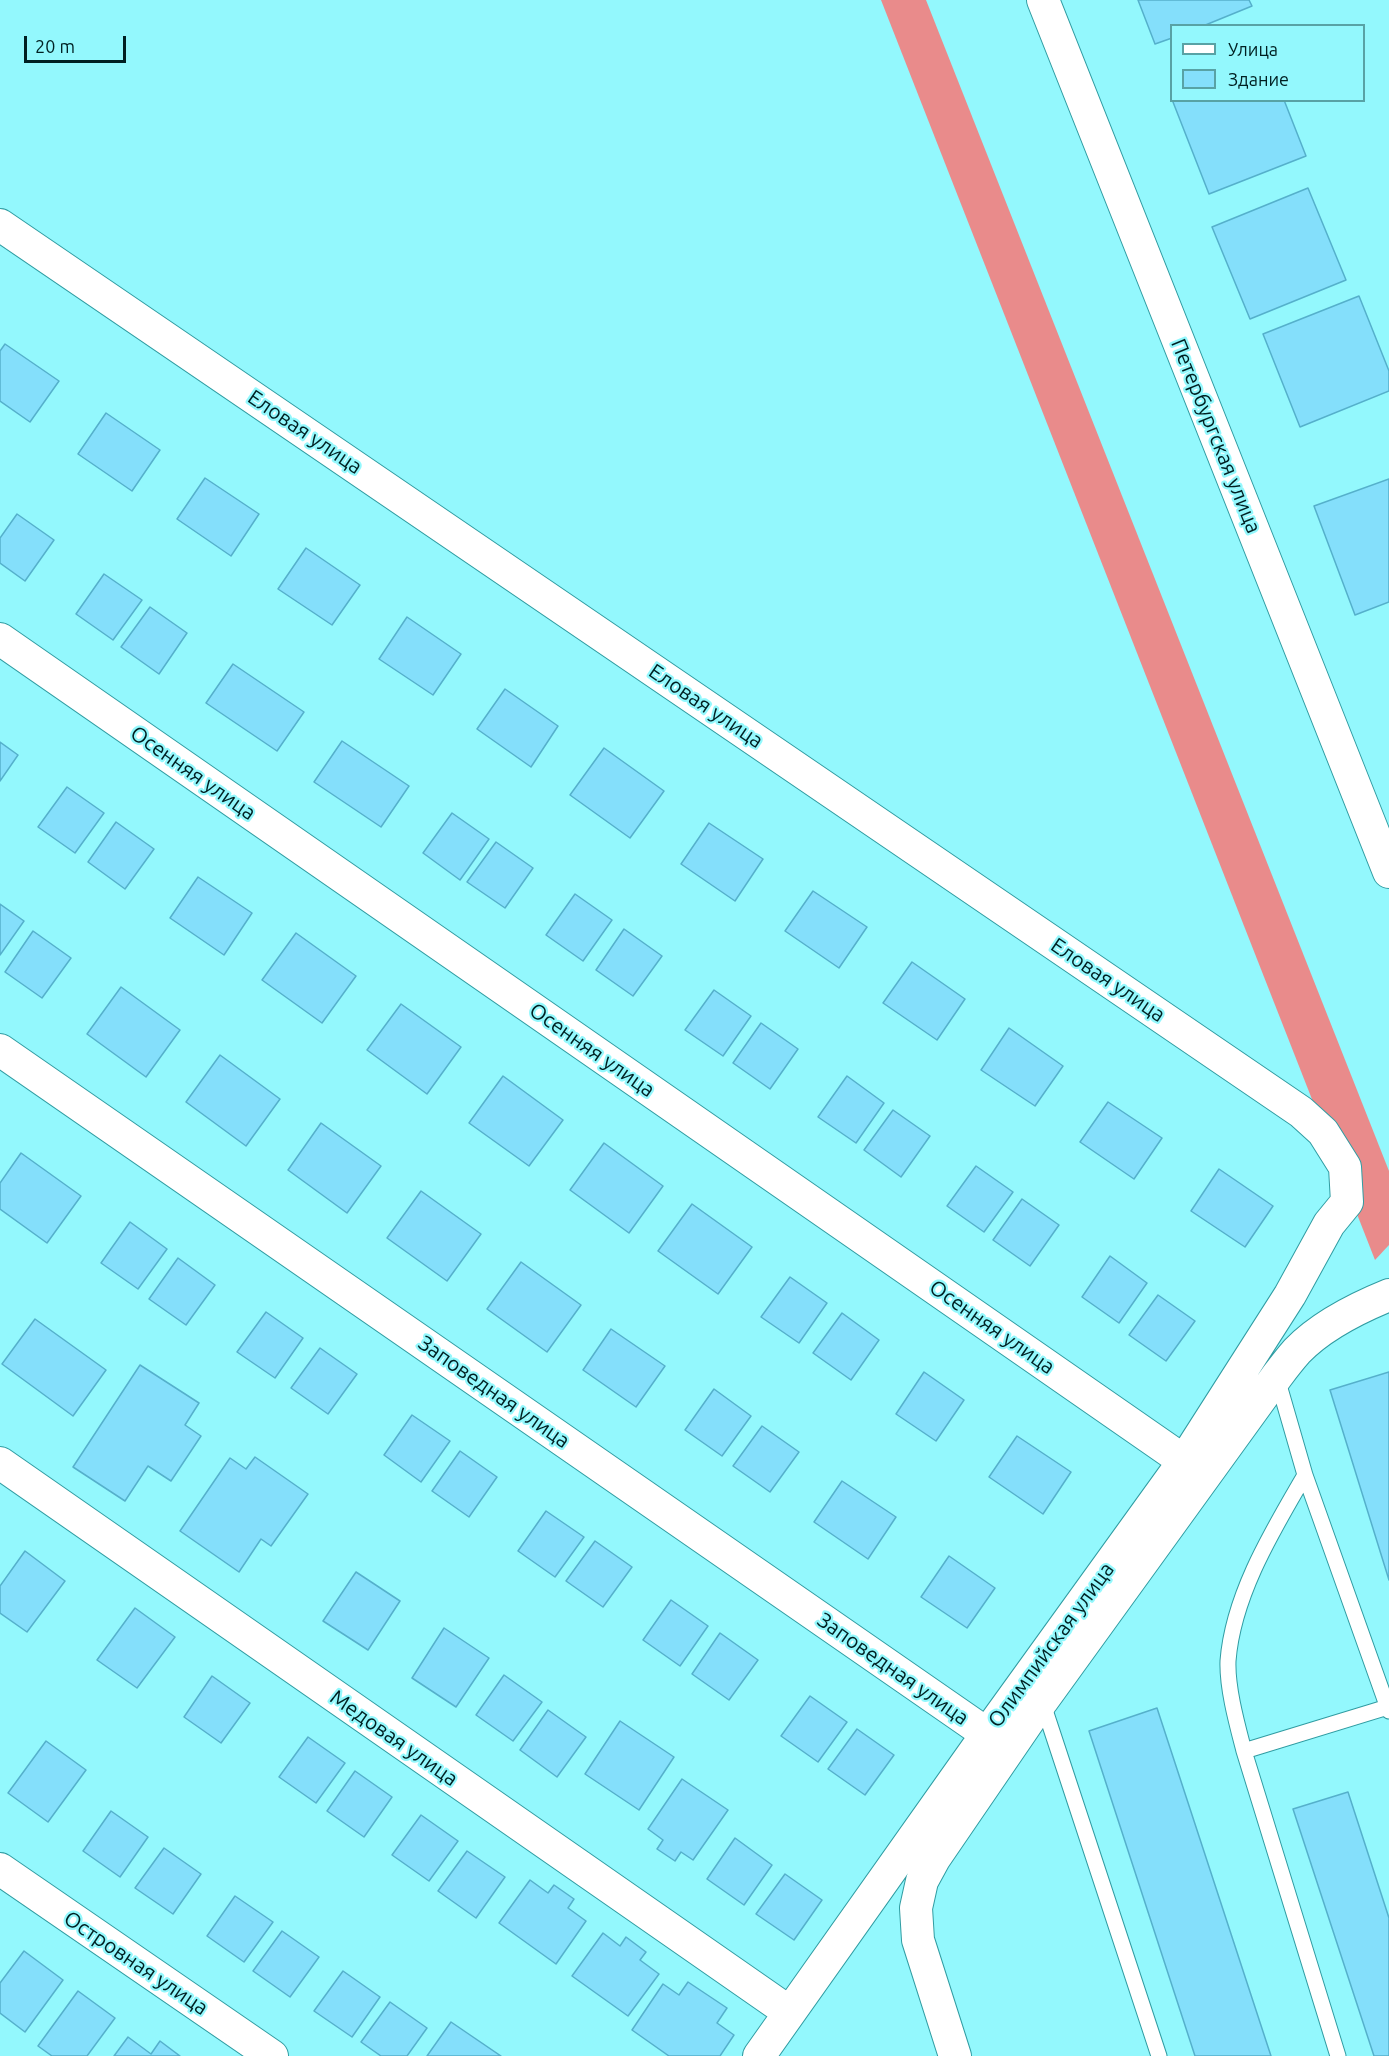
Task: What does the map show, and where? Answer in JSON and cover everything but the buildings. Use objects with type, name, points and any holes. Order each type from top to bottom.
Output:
[{"type":"street","name":"Петербургская улица","points":[[1043,0],[1389,872]]},
{"type":"street","name":"Еловая улица","points":[[0,225],[1301,1112],[1323,1132],[1345,1167],[1347,1202],[1329,1224]]},
{"type":"street","name":"Осенняя улица","points":[[0,639],[1184,1461]]},
{"type":"street","name":"Заповедная улица","points":[[0,1050],[987,1734]]},
{"type":"street","name":"Олимпийская улица","points":[[759,2056],[1184,1461],[1290,1295],[1329,1224]]},
{"type":"street","name":"Олимпийская улица","points":[[955,2056],[918,1940],[916,1908],[922,1881],[934,1859],[1042,1701],[1276,1376],[1298,1350],[1328,1326],[1362,1306],[1389,1295]]},
{"type":"street","name":"Медовая улица","points":[[0,1463],[789,2012]]},
{"type":"street","name":"Островная улица","points":[[0,1869],[272,2056]]},
{"type":"lane","points":[[1244,1751],[1388,1709],[1305,1475],[1276,1376]]},
{"type":"lane","points":[[1305,1475],[1257,1560],[1236,1621],[1228,1661],[1234,1712],[1244,1751],[1338,2056]]},
{"type":"lane","points":[[1042,1701],[1159,2056]]},
{"type":"shaded area","points":[[881,0],[926,0],[1389,1171],[1389,1245],[1375,1260]]}]
